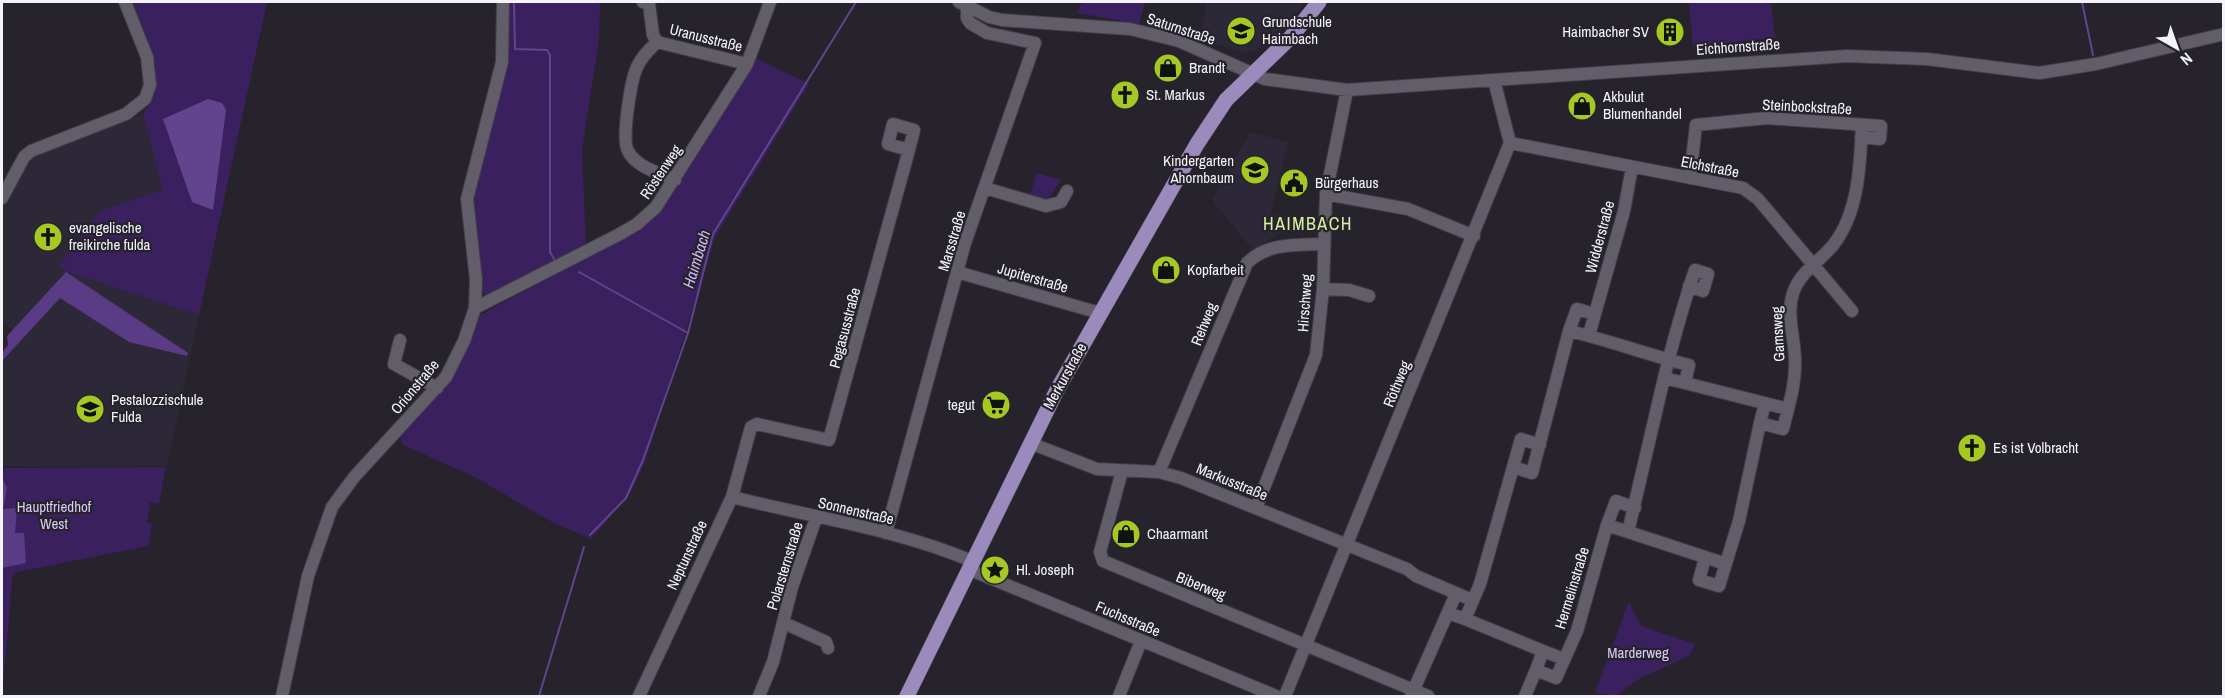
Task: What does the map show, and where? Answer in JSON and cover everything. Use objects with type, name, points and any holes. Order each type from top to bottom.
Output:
[{"type":"main road","name":"Merkurstraße","points":[[907,696],[1030,443],[1100,314],[1208,125],[1226,100],[1291,37],[1318,2]]},
{"type":"street","points":[[2,198],[24,157],[31,151],[126,114],[145,99],[150,85],[147,57],[125,2]]},
{"type":"street","name":"Orionstraße","points":[[282,696],[308,576],[332,507],[355,476],[437,388],[464,341],[475,308],[476,266],[467,217],[467,199],[502,62],[503,2]]},
{"type":"street","name":"Uranusstraße","points":[[642,2],[649,4],[653,35],[657,42],[747,64]]},
{"type":"street","name":"Röstenweg","points":[[475,308],[638,224],[656,207],[747,64],[770,2]]},
{"type":"street","name":"Saturnstraße","points":[[963,4],[1002,20],[1110,26],[1162,36],[1202,50],[1252,73]]},
{"type":"street","name":"Marsstraße","points":[[886,533],[965,243],[1035,43],[979,28],[967,18],[963,4]]},
{"type":"street","name":"Eichhornstraße","points":[[1252,73],[1276,82],[1347,90],[1847,56],[1927,59],[2039,73],[2096,64],[2223,34]]},
{"type":"street","name":"Uranusstraße","points":[[657,42],[644,55],[636,69],[625,134],[626,149],[638,163],[675,180]]},
{"type":"street","points":[[1494,80],[1510,143]]},
{"type":"street","name":"Hirschweg","points":[[1256,508],[1316,356],[1323,289],[1326,194],[1347,90]]},
{"type":"street","name":"Steinbockstraße","points":[[1689,178],[1696,125],[1767,118],[1862,131],[1856,193],[1846,224],[1833,246],[1811,263]]},
{"type":"street","name":"Elchstraße","points":[[1510,143],[1743,188],[1750,192],[1852,311]]},
{"type":"street","name":"Röthweg","points":[[1285,696],[1510,143]]},
{"type":"street","name":"Pegasusstraße","points":[[754,425],[829,440],[909,150]]},
{"type":"street","name":"Widderstraße","points":[[1589,336],[1624,211],[1632,167]]},
{"type":"street","points":[[985,188],[1046,206],[1061,202],[1067,190]]},
{"type":"street","points":[[1326,194],[1408,208],[1474,236]]},
{"type":"street","name":"Rehweg","points":[[1159,472],[1247,263],[1259,253],[1272,247],[1323,244]]},
{"type":"street","name":"Gamsweg","points":[[1760,423],[1783,429],[1795,370],[1790,305],[1796,285],[1811,263]]},
{"type":"street","name":"Jupiterstraße","points":[[957,272],[1100,314]]},
{"type":"street","points":[[1628,532],[1668,360],[1689,286]]},
{"type":"street","points":[[1323,289],[1349,290],[1369,296]]},
{"type":"street","points":[[1513,466],[1532,473],[1576,309],[1594,314]]},
{"type":"street","points":[[1569,331],[1689,365],[1685,383]]},
{"type":"street","points":[[400,340],[394,364],[437,388]]},
{"type":"street","points":[[1664,378],[1788,409]]},
{"type":"street","points":[[1705,558],[1698,580],[1719,586],[1739,521],[1765,403]]},
{"type":"street","name":"Neptunstraße","points":[[639,696],[732,497],[749,432],[754,425]]},
{"type":"street","points":[[1465,619],[1480,584],[1521,439],[1540,445]]},
{"type":"street","name":"Markusstraße","points":[[1030,443],[1086,467],[1159,472],[1181,478],[1407,569],[1416,576],[1456,594]]},
{"type":"street","name":"Biberweg","points":[[1122,471],[1100,552],[1103,561],[1375,673],[1412,694]]},
{"type":"street","name":"Sonnenstraße","points":[[732,497],[944,549],[970,565]]},
{"type":"street","name":"Hermelinstraße","points":[[1536,670],[1556,678],[1576,631],[1616,501],[1635,508]]},
{"type":"street","name":"Polarsternstraße","points":[[759,696],[773,662],[792,587],[816,518]]},
{"type":"street","points":[[1607,525],[1726,564]]},
{"type":"street","name":"Fuchsstraße","points":[[970,565],[1141,641],[1276,696]]},
{"type":"street","points":[[1428,696],[1412,694],[1456,594],[1472,600]]},
{"type":"street","points":[[1448,613],[1564,659]]},
{"type":"street","name":"Polarsternstraße","points":[[784,623],[826,642],[828,648]]},
{"type":"street","points":[[1119,696],[1141,641]]},
{"type":"street","points":[[1525,696],[1544,651]]},
{"type":"shaded area","name":"Grundschule Haimbach","points":[[1206,2],[1305,2],[1289,23],[1261,48],[1246,53],[1201,40]]},
{"type":"shaded area","points":[[208,99],[222,103],[226,110],[213,210],[192,202],[163,119]]},
{"type":"shaded area","name":"Pestalozzischule Fulda","points":[[143,114],[163,190],[100,211],[66,271],[199,315],[167,466],[4,466],[2,469],[2,351],[12,331],[2,321],[2,206],[17,177],[36,154]]},
{"type":"shaded area","name":"Kindergarten Ahornbaum","points":[[1250,132],[1288,142],[1271,213],[1295,219],[1293,231],[1281,232],[1253,250],[1215,204],[1213,198]]},
{"type":"shaded area","points":[[66,272],[188,353],[187,356],[129,342],[60,298],[2,361],[2,353],[8,345],[7,336]]},
{"type":"shaded area","points":[[2,478],[7,488],[3,509],[17,508],[15,533],[24,533],[26,563],[2,568]]},
{"type":"green space","points":[[132,2],[267,2],[199,315],[66,271],[59,266],[100,211],[163,190],[143,114],[151,100],[155,86],[154,58]]},
{"type":"green space","points":[[509,2],[600,2],[599,39],[582,150],[586,246],[487,296],[480,289],[470,201],[507,54]]},
{"type":"green space","points":[[1082,2],[1145,2],[1139,24],[1077,13]]},
{"type":"green space","points":[[1689,2],[1771,2],[1775,38],[1693,46]]},
{"type":"green space","points":[[756,58],[809,84],[715,237],[645,462],[630,494],[591,539],[548,520],[475,477],[403,445],[399,435],[420,412],[477,317],[634,231],[658,214]]},
{"type":"green space","points":[[1037,173],[1061,180],[1048,199],[1030,195]]},
{"type":"green space","name":"Hauptfriedhof West","points":[[166,467],[159,504],[150,502],[147,522],[152,524],[148,546],[13,573],[2,696],[2,472],[5,468]]},
{"type":"green space","name":"Marderweg","points":[[1629,601],[1641,626],[1695,644],[1690,655],[1635,681],[1617,696],[1595,693]]},
{"type":"waterway","points":[[514,2],[515,49],[547,50],[550,55],[550,252],[554,259]]},
{"type":"waterway","name":"Haimbach","points":[[590,535],[626,498],[643,460],[688,333],[713,234],[856,2]]},
{"type":"waterway","points":[[2082,2],[2093,55]]},
{"type":"waterway","points":[[579,272],[688,333]]},
{"type":"waterway","name":"Haimbach","points":[[539,696],[584,547]]},
{"type":"place","name":"Grundschule Haimbach","points":[[1241,31]]},
{"type":"place","name":"Haimbacher SV","points":[[1670,32]]},
{"type":"place","name":"Brandt","points":[[1168,68]]},
{"type":"place","name":"St. Markus","points":[[1125,95]]},
{"type":"place","name":"Akbulut Blumenhandel","points":[[1582,106]]},
{"type":"place","name":"Kindergarten Ahornbaum","points":[[1255,170]]},
{"type":"place","name":"Bürgerhaus","points":[[1294,183]]},
{"type":"place","name":"evangelische freikirche fulda","points":[[48,237]]},
{"type":"place","name":"Kopfarbeit","points":[[1166,270]]},
{"type":"place","name":"tegut","points":[[996,405]]},
{"type":"place","name":"Pestalozzischule Fulda","points":[[90,409]]},
{"type":"place","name":"Es ist Volbracht","points":[[1972,448]]},
{"type":"place","name":"Chaarmant","points":[[1126,534]]},
{"type":"place","name":"Hl. Joseph","points":[[995,570]]},
{"type":"district","name":"HAIMBACH","points":[[1308,224]]}]
